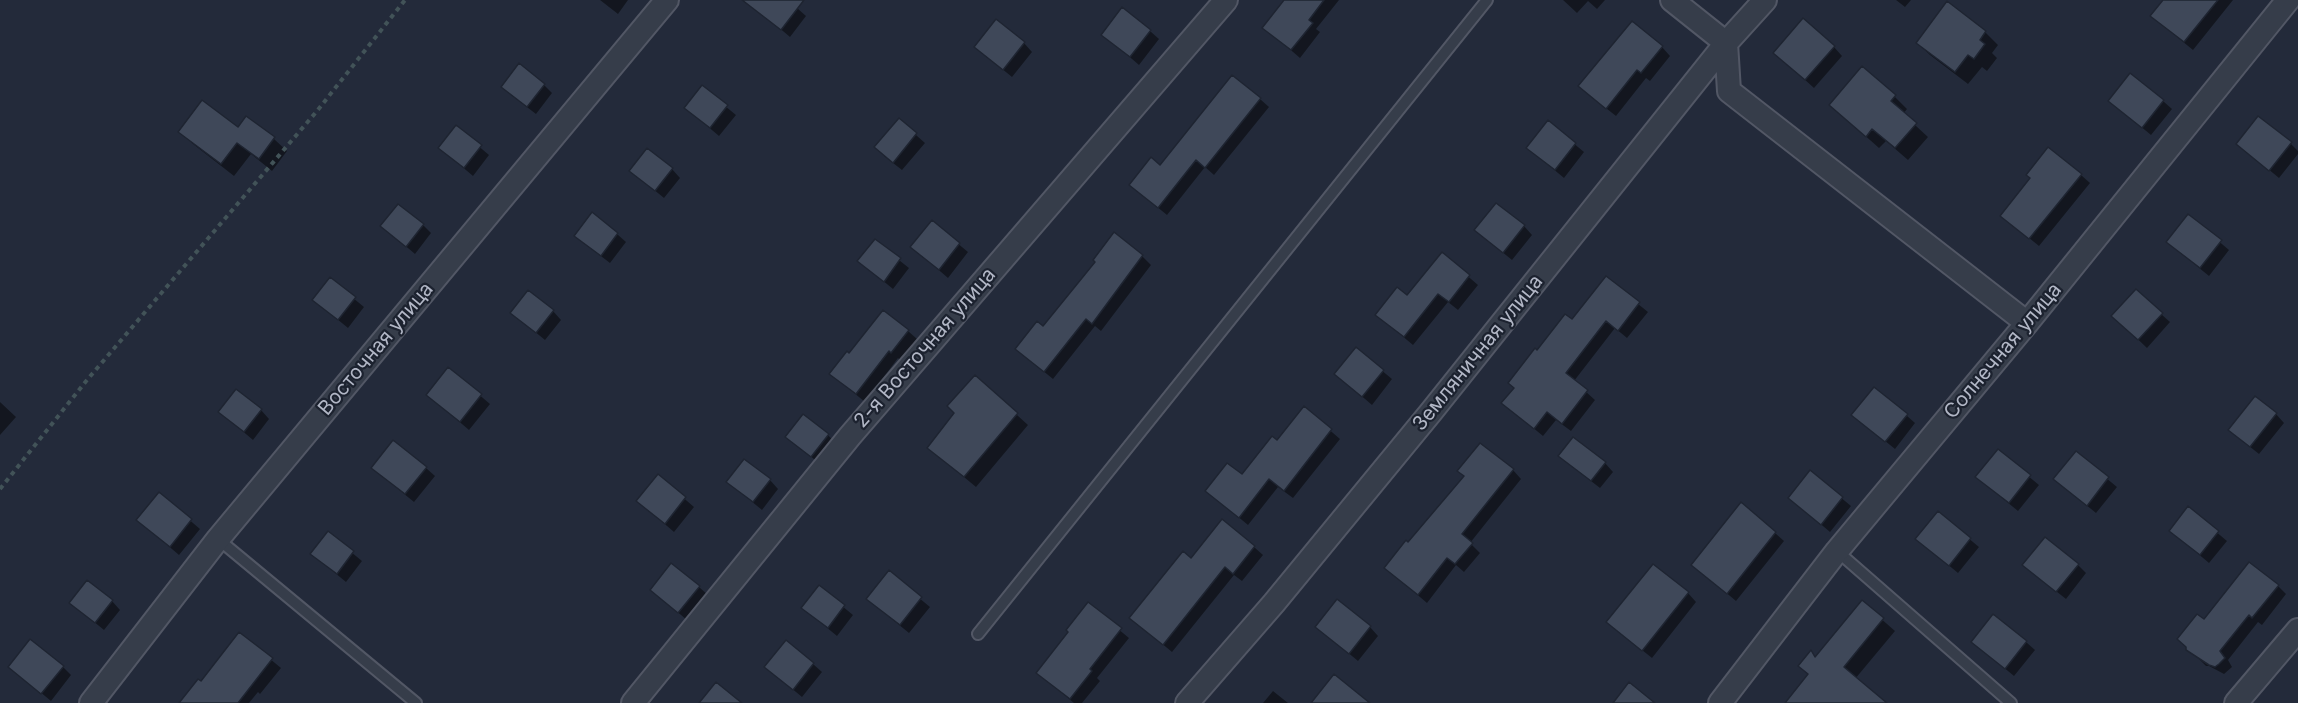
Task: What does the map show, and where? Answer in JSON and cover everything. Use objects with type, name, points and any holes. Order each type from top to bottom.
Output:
[{"type":"street","name":"Восточная улица","points":[[91,703],[218,539],[667,0]]},
{"type":"street","name":"2-я Восточная улица","points":[[633,703],[850,436],[1226,0]]},
{"type":"street","points":[[1672,0],[1726,43],[1729,91],[2027,323]]},
{"type":"street","name":"Земляничная улица","points":[[1187,703],[1274,603],[1431,412],[1726,43],[1765,0]]},
{"type":"street","name":"Солнечная улица","points":[[1720,703],[1837,551],[2027,323],[2288,0]]},
{"type":"street","points":[[2236,703],[2298,630]]},
{"type":"lane","points":[[978,634],[1487,0]]},
{"type":"lane","points":[[218,539],[416,703]]},
{"type":"lane","points":[[1837,551],[2011,703]]},
{"type":"path","points":[[0,489],[87,380],[317,111],[405,0]]},
{"type":"building","points":[[742,0],[804,0],[781,30]]},
{"type":"building","points":[[1284,0],[1324,0],[1309,20],[1313,23],[1291,50],[1262,28]]},
{"type":"building","points":[[2163,0],[2218,0],[2184,42],[2150,16]]},
{"type":"building","points":[[1947,1],[1986,31],[1980,40],[1985,44],[1974,59],[1968,55],[1955,72],[1916,43]]},
{"type":"building","points":[[1122,7],[1151,30],[1130,57],[1101,35]]},
{"type":"building","points":[[1803,18],[1835,46],[1805,80],[1773,53]]},
{"type":"building","points":[[996,19],[1025,42],[1003,70],[974,47]]},
{"type":"building","points":[[1632,21],[1663,46],[1641,73],[1637,70],[1606,109],[1578,86]]},
{"type":"building","points":[[519,63],[545,84],[527,107],[501,87]]},
{"type":"building","points":[[1862,66],[1896,95],[1891,101],[1917,123],[1895,148],[1872,129],[1866,137],[1829,105]]},
{"type":"building","points":[[2130,73],[2164,100],[2142,128],[2108,101]]},
{"type":"building","points":[[1232,75],[1261,98],[1205,168],[1196,160],[1158,208],[1129,185],[1151,157],[1160,165]]},
{"type":"building","points":[[702,85],[728,105],[710,128],[684,108]]},
{"type":"building","points":[[202,100],[238,127],[246,116],[275,137],[259,159],[237,143],[221,164],[178,132]]},
{"type":"building","points":[[2258,116],[2292,142],[2269,171],[2236,144]]},
{"type":"building","points":[[899,118],[917,133],[893,163],[874,147]]},
{"type":"building","points":[[1548,120],[1576,143],[1555,170],[1526,148]]},
{"type":"building","points":[[456,125],[482,145],[464,168],[438,148]]},
{"type":"building","points":[[2048,147],[2082,174],[2029,239],[2000,216],[2030,178],[2026,175]]},
{"type":"building","points":[[647,148],[673,168],[655,191],[629,171]]},
{"type":"building","points":[[1496,203],[1525,225],[1503,253],[1474,230]]},
{"type":"building","points":[[398,204],[424,224],[406,247],[380,226]]},
{"type":"building","points":[[592,212],[618,233],[601,256],[574,236]]},
{"type":"building","points":[[2188,214],[2222,240],[2200,268],[2166,242]]},
{"type":"building","points":[[932,220],[960,243],[939,270],[910,247]]},
{"type":"building","points":[[1114,232],[1143,255],[1092,324],[1086,319],[1044,372],[1015,349],[1037,321],[1043,326],[1095,262],[1093,260]]},
{"type":"building","points":[[875,239],[901,258],[884,282],[857,261]]},
{"type":"building","points":[[1442,252],[1470,275],[1449,302],[1438,294],[1404,337],[1375,315],[1397,287],[1407,295]]},
{"type":"building","points":[[1606,276],[1640,302],[1618,331],[1606,321],[1566,373],[1588,390],[1562,424],[1547,412],[1534,429],[1501,403],[1514,388],[1508,383],[1565,314],[1572,319]]},
{"type":"building","points":[[330,277],[356,297],[338,320],[312,300]]},
{"type":"building","points":[[2136,289],[2163,313],[2138,340],[2111,316]]},
{"type":"building","points":[[528,290],[554,310],[536,333],[510,313]]},
{"type":"building","points":[[883,310],[909,330],[891,353],[889,351],[856,394],[829,374]]},
{"type":"building","points":[[1356,347],[1384,370],[1362,397],[1334,374]]},
{"type":"building","points":[[448,367],[482,394],[460,422],[426,395]]},
{"type":"building","points":[[975,375],[1018,413],[964,477],[927,448],[954,413],[947,406]]},
{"type":"building","points":[[1874,387],[1908,414],[1885,442],[1851,415]]},
{"type":"building","points":[[236,389],[262,409],[244,432],[218,412]]},
{"type":"building","points":[[2255,396],[2277,413],[2250,447],[2228,430]]},
{"type":"building","points":[[1304,406],[1332,429],[1284,491],[1269,479],[1239,518],[1205,491],[1227,463],[1242,474],[1272,436],[1277,440]]},
{"type":"building","points":[[803,414],[829,434],[811,457],[785,437]]},
{"type":"building","points":[[1573,437],[1606,462],[1591,481],[1558,456]]},
{"type":"building","points":[[393,440],[427,467],[405,494],[371,468]]},
{"type":"building","points":[[1480,443],[1514,469],[1462,534],[1473,543],[1455,564],[1447,558],[1418,595],[1384,568],[1464,476],[1457,471]]},
{"type":"building","points":[[1998,449],[2031,475],[2009,503],[1975,477]]},
{"type":"building","points":[[2076,451],[2109,477],[2087,506],[2053,479]]},
{"type":"building","points":[[744,459],[771,479],[753,502],[726,482]]},
{"type":"building","points":[[1810,470],[1843,497],[1821,525],[1788,498]]},
{"type":"building","points":[[658,474],[686,497],[665,524],[636,501]]},
{"type":"building","points":[[159,492],[192,519],[170,547],[136,520]]},
{"type":"building","points":[[1741,502],[1776,532],[1727,594],[1691,565]]},
{"type":"building","points":[[2188,506],[2219,531],[2200,555],[2169,531]]},
{"type":"building","points":[[1938,511],[1971,538],[1949,566],[1915,539]]},
{"type":"building","points":[[1222,519],[1255,546],[1233,574],[1225,567],[1163,645],[1129,618],[1183,551],[1191,558]]},
{"type":"building","points":[[328,531],[354,551],[337,574],[310,554]]},
{"type":"building","points":[[2045,537],[2079,564],[2056,592],[2022,565]]},
{"type":"building","points":[[2249,562],[2279,585],[2252,618],[2249,615],[2220,651],[2225,658],[2215,667],[2209,665],[2186,650],[2186,647],[2177,639],[2197,614],[2204,619]]},
{"type":"building","points":[[671,563],[700,586],[678,613],[650,590]]},
{"type":"building","points":[[1653,564],[1689,592],[1642,651],[1606,622]]},
{"type":"building","points":[[889,570],[922,597],[900,625],[866,599]]},
{"type":"building","points":[[87,580],[113,600],[95,623],[69,603]]},
{"type":"building","points":[[819,585],[845,605],[828,628],[801,608]]},
{"type":"building","points":[[1337,599],[1371,626],[1349,654],[1315,627]]},
{"type":"building","points":[[1862,600],[1884,618],[1844,667],[1887,703],[1785,703],[1808,674],[1798,666],[1811,650],[1815,657]]},
{"type":"building","points":[[1088,602],[1122,628],[1070,699],[1036,673]]},
{"type":"building","points":[[1993,614],[2027,641],[2005,669],[1971,642]]},
{"type":"building","points":[[239,632],[273,658],[238,703],[179,703],[198,679],[201,681]]},
{"type":"building","points":[[30,639],[64,666],[41,694],[8,667]]},
{"type":"building","points":[[786,640],[814,663],[793,690],[764,667]]},
{"type":"building","points":[[1334,674],[1370,703],[1311,703]]},
{"type":"building","points":[[716,682],[742,703],[699,703]]},
{"type":"building","points":[[1629,682],[1655,703],[1613,703]]}]
